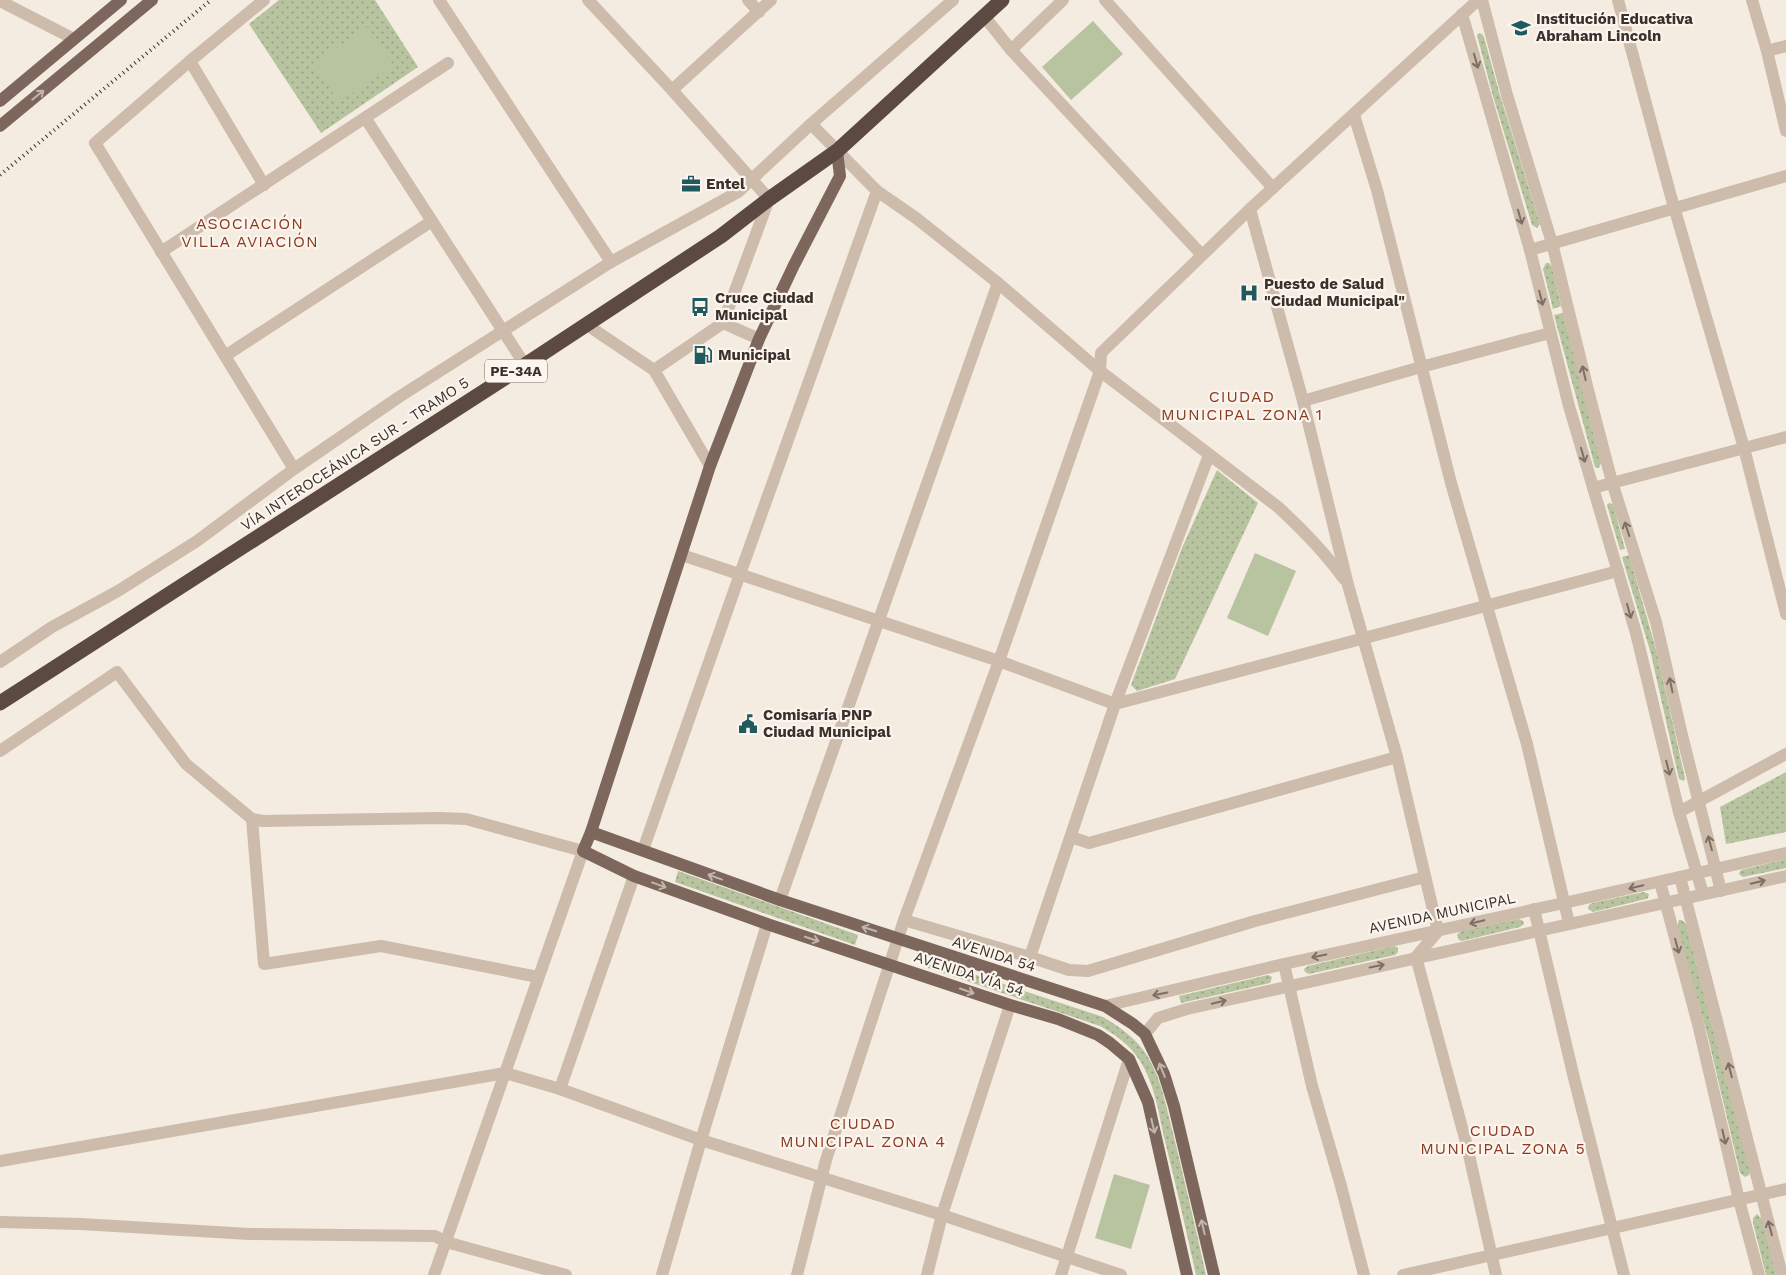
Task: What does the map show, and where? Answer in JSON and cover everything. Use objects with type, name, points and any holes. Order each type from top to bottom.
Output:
[{"type":"highway","name":"VÍA INTEROCEÁNICA SUR - TRAMO 5","points":[[0,703],[587,325],[721,236],[837,151],[1002,0]]},
{"type":"main road","points":[[0,101],[121,0]]},
{"type":"main road","points":[[0,126],[152,0]]},
{"type":"main road","points":[[583,851],[591,832],[710,466],[759,339],[794,265],[840,176],[837,151]]},
{"type":"main road","name":"AVENIDA 54","points":[[591,832],[780,900],[1105,1006],[1133,1024],[1145,1034],[1164,1074],[1174,1106],[1214,1275]]},
{"type":"main road","name":"AVENIDA VÍA 54","points":[[583,851],[634,876],[767,924],[1010,1005],[1058,1019],[1098,1035],[1110,1043],[1129,1059],[1148,1102],[1187,1275]]},
{"type":"street","points":[[264,0],[95,143],[294,469]]},
{"type":"street","points":[[439,0],[611,262]]},
{"type":"street","points":[[588,0],[672,90],[769,199],[723,323],[654,370]]},
{"type":"street","points":[[748,0],[758,12]]},
{"type":"street","points":[[672,90],[771,0]]},
{"type":"street","points":[[0,662],[52,627],[118,591],[197,541],[294,469],[399,397],[504,330],[611,262],[738,192],[811,124],[953,0]]},
{"type":"street","points":[[1012,50],[1063,0]]},
{"type":"street","points":[[1105,0],[1273,188]]},
{"type":"street","points":[[797,1275],[826,1160],[904,920],[999,661],[1100,370],[1100,353],[1250,209],[1478,0]]},
{"type":"street","points":[[1482,0],[1507,95],[1552,243],[1612,482],[1656,622],[1721,891]]},
{"type":"street","points":[[1618,0],[1674,208],[1744,448],[1786,614]]},
{"type":"street","points":[[1752,0],[1767,51],[1786,130]]},
{"type":"street","points":[[0,1],[74,38]]},
{"type":"street","points":[[1462,14],[1530,250],[1550,333],[1638,642],[1679,812],[1703,894]]},
{"type":"street","points":[[984,16],[1012,50],[1202,255]]},
{"type":"street","points":[[1767,51],[1786,46]]},
{"type":"street","points":[[190,61],[264,185]]},
{"type":"street","points":[[161,252],[448,63]]},
{"type":"street","points":[[1354,115],[1377,190],[1451,484],[1528,744],[1569,924]]},
{"type":"street","points":[[366,118],[525,365]]},
{"type":"street","points":[[811,124],[877,191],[916,218],[998,283],[1100,370],[1278,507],[1305,531],[1326,554],[1348,584]]},
{"type":"street","points":[[1530,250],[1786,176]]},
{"type":"street","points":[[643,850],[877,191]]},
{"type":"street","points":[[1250,209],[1303,401],[1363,640],[1397,757],[1438,931],[1416,957]]},
{"type":"street","points":[[225,356],[432,221]]},
{"type":"street","points":[[780,900],[998,283]]},
{"type":"street","points":[[723,323],[759,339]]},
{"type":"street","points":[[587,325],[654,370],[710,466]]},
{"type":"street","points":[[1303,401],[1550,333]]},
{"type":"street","points":[[1593,488],[1786,437]]},
{"type":"street","points":[[1030,957],[1115,704],[1209,455]]},
{"type":"street","points":[[682,555],[999,661],[1115,704],[1363,640],[1618,571]]},
{"type":"street","points":[[0,751],[117,672],[186,764],[252,818],[263,822],[440,818],[466,820],[583,851],[434,1275]]},
{"type":"street","points":[[1679,812],[1786,754]]},
{"type":"street","points":[[1071,837],[1089,843],[1397,757]]},
{"type":"street","points":[[252,818],[264,964],[381,946],[538,976]]},
{"type":"street","name":"AVENIDA MUNICIPAL","points":[[1105,1006],[1284,964],[1786,853]]},
{"type":"street","points":[[560,1089],[634,876]]},
{"type":"street","points":[[1145,1034],[1158,1018],[1167,1015],[1289,985],[1786,876]]},
{"type":"street","points":[[904,920],[1069,970],[1088,971],[1255,920],[1425,877]]},
{"type":"street","points":[[1680,877],[1782,1275]]},
{"type":"street","points":[[1660,882],[1698,1024],[1739,1200],[1759,1275]]},
{"type":"street","points":[[1534,909],[1624,1275]]},
{"type":"street","points":[[662,1275],[767,924]]},
{"type":"street","points":[[1416,957],[1467,1146],[1496,1275]]},
{"type":"street","points":[[1284,964],[1312,1086],[1342,1186],[1364,1275]]},
{"type":"street","points":[[927,1275],[942,1215],[1010,1005]]},
{"type":"street","points":[[1061,1275],[1129,1059]]},
{"type":"street","points":[[0,1162],[505,1073],[560,1089],[701,1140],[942,1215],[1121,1275]]},
{"type":"street","points":[[1403,1275],[1786,1189]]},
{"type":"street","points":[[0,1222],[81,1224],[249,1234],[435,1236],[446,1242],[566,1275]]},
{"type":"green space","points":[[279,0],[375,0],[418,67],[321,133],[249,24]]},
{"type":"green space","points":[[1093,21],[1123,54],[1071,100],[1042,67]]},
{"type":"green space","points":[[368,27],[394,66],[339,102],[313,63]]},
{"type":"green space","points":[[1479,33],[1484,37],[1540,224],[1537,228],[1532,225],[1493,96],[1477,35]]},
{"type":"green space","points":[[1546,263],[1549,263],[1552,267],[1561,306],[1553,309],[1543,269]]},
{"type":"green space","points":[[1563,313],[1601,463],[1599,468],[1595,467],[1554,315]]},
{"type":"green space","points":[[1217,470],[1258,503],[1175,679],[1137,691],[1131,685],[1182,548]]},
{"type":"green space","points":[[1609,503],[1613,504],[1625,549],[1620,550],[1607,505]]},
{"type":"green space","points":[[1255,553],[1296,571],[1268,636],[1227,618]]},
{"type":"green space","points":[[1629,555],[1657,653],[1685,778],[1684,781],[1679,779],[1651,654],[1622,557]]},
{"type":"green space","points":[[1786,772],[1786,832],[1726,844],[1720,807]]},
{"type":"green space","points":[[1786,859],[1786,868],[1743,877],[1739,873],[1741,870]]},
{"type":"green space","points":[[678,871],[858,935],[855,945],[675,882]]},
{"type":"green space","points":[[1644,892],[1649,894],[1646,899],[1593,912],[1588,909],[1592,903]]},
{"type":"green space","points":[[1519,919],[1524,924],[1520,927],[1462,941],[1459,940],[1457,935],[1461,931]]},
{"type":"green space","points":[[1679,920],[1686,924],[1750,1172],[1745,1177],[1740,1173],[1708,1037],[1677,927]]},
{"type":"green space","points":[[1394,946],[1398,948],[1398,952],[1395,955],[1309,974],[1304,969],[1308,966]]},
{"type":"green space","points":[[931,960],[1103,1017],[1122,1029],[1139,1045],[1153,1066],[1164,1096],[1206,1275],[1196,1275],[1156,1100],[1145,1070],[1132,1050],[1100,1026],[928,968]]},
{"type":"green space","points":[[1268,975],[1272,977],[1270,983],[1181,1003],[1179,996]]},
{"type":"green space","points":[[1114,1174],[1150,1185],[1131,1249],[1095,1238]]},
{"type":"green space","points":[[1757,1214],[1762,1219],[1776,1275],[1766,1275],[1753,1223],[1753,1218]]},
{"type":"railway","points":[[0,175],[211,0]]},
{"type":"place","name":"Institución Educativa Abraham Lincoln","points":[[1521,28]]},
{"type":"place","name":"Entel","points":[[691,184]]},
{"type":"place","name":"Puesto de Salud \"Ciudad Municipal\"","points":[[1249,293]]},
{"type":"place","name":"Cruce Ciudad Municipal","points":[[700,307]]},
{"type":"place","name":"Municipal","points":[[703,355]]},
{"type":"place","name":"Comisaría PNP Ciudad Municipal","points":[[748,724]]},
{"type":"district","name":"ASOCIACIÓN VILLA AVIACIÓN","points":[[250,232]]},
{"type":"district","name":"CIUDAD MUNICIPAL ZONA 1","points":[[1242,405]]},
{"type":"district","name":"CIUDAD MUNICIPAL ZONA 4","points":[[863,1132]]},
{"type":"district","name":"CIUDAD MUNICIPAL ZONA 5","points":[[1503,1139]]}]
